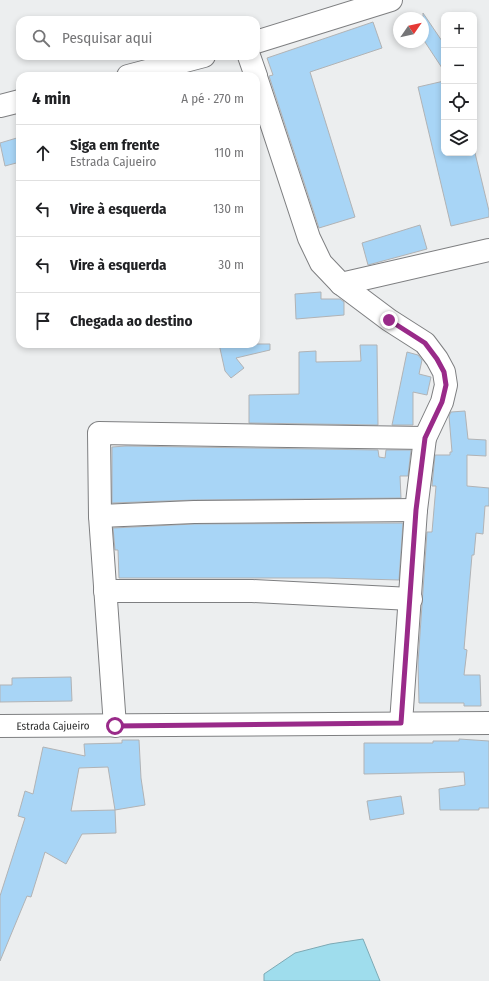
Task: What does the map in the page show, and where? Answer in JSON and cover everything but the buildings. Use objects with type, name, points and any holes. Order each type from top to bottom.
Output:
[{"type":"street","points":[[260,41],[391,0]]},
{"type":"street","points":[[143,72],[189,60]]},
{"type":"street","points":[[250,60],[255,72]]},
{"type":"street","points":[[260,88],[309,238],[321,263],[341,284],[389,320],[425,343],[437,359],[444,372],[446,385],[442,402],[425,438],[416,510],[411,599],[401,723]]},
{"type":"street","points":[[0,106],[16,102]]},
{"type":"street","points":[[341,284],[489,250]]},
{"type":"street","points":[[115,726],[100,516],[99,433],[425,438]]},
{"type":"street","points":[[100,516],[194,512],[416,510]]},
{"type":"street","points":[[105,591],[252,591],[411,599]]},
{"type":"street","name":"Estrada Cajueiro","points":[[0,726],[489,722]]},
{"type":"water","points":[[363,939],[380,981],[264,981],[264,974],[295,953],[330,944]]},
{"type":"route","points":[[115,726],[401,723],[411,599],[416,510],[425,438],[442,402],[446,385],[444,372],[437,359],[425,343],[389,320]]}]
